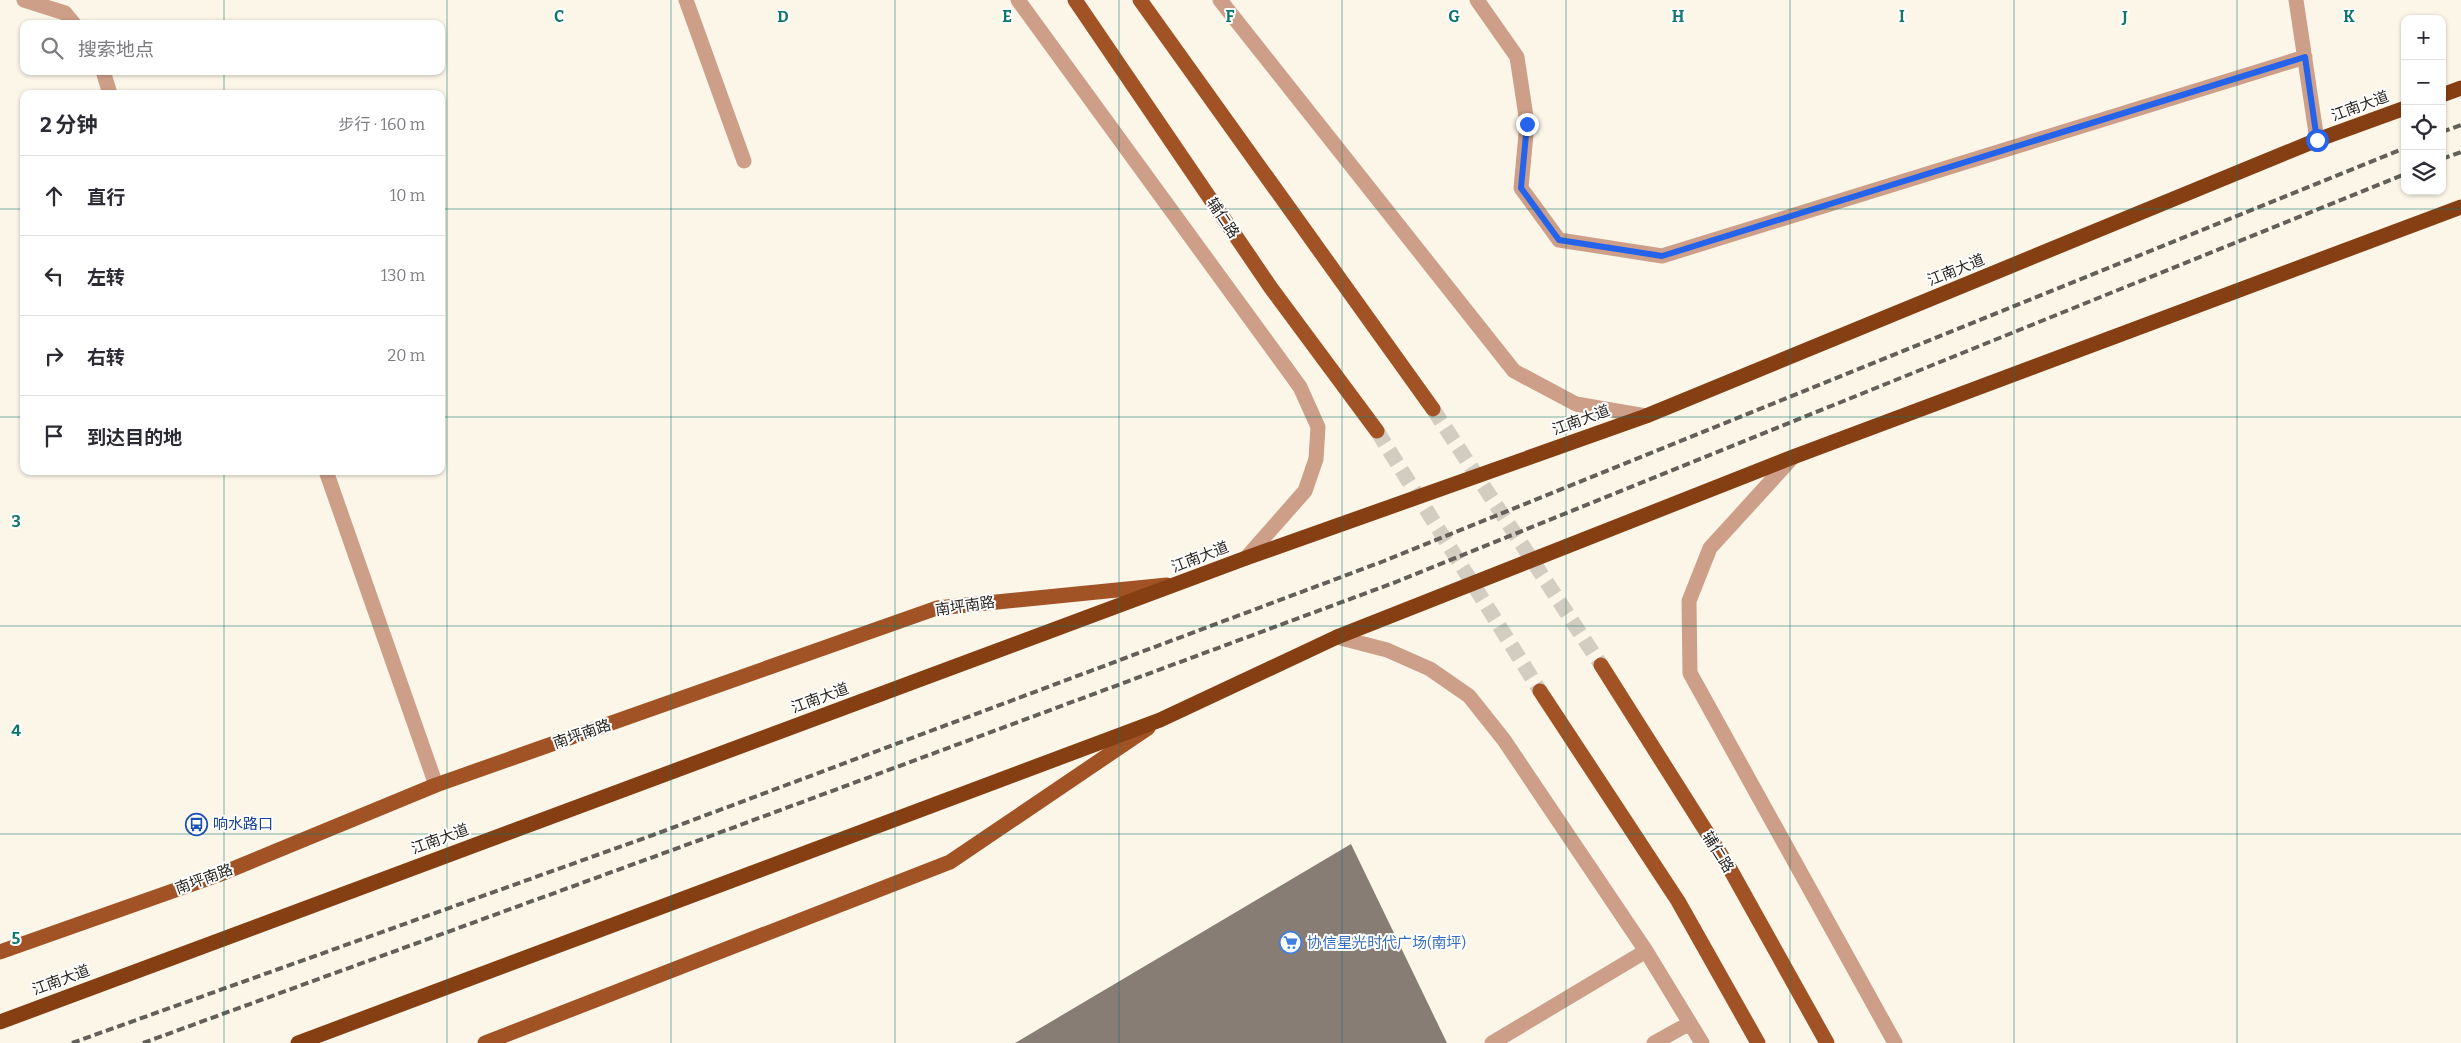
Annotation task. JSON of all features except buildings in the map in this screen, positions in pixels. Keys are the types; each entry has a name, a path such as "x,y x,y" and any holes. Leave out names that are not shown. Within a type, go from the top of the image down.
{"highway":[{"path":"2446,94 2461,88"},
{"name":"江南大道","path":"0,1022 1246,558 1646,416 2317,140 2401,109"},
{"path":"298,1043 1160,720 1337,637 1793,457 2461,207"}],"main road":[{"name":"辅仁路","path":"1075,0 1271,288 1377,431"},
{"path":"1140,0 1433,409"},
{"name":"南坪南路","path":"0,952 218,875 436,785 937,608 1181,583"},
{"name":"辅仁路","path":"1601,665 1730,870 1827,1043"},
{"path":"1540,691 1678,902 1758,1043"},
{"path":"485,1043 950,862 1160,720"}],"street":[{"path":"24,0 64,13 70,20"},
{"path":"686,0 744,161"},
{"path":"1018,0 1300,387 1318,427 1316,459 1305,491 1246,558"},
{"path":"1220,0 1514,372 1576,404 1646,416"},
{"path":"1478,0 1517,57 1527,124 1521,188 1559,240 1662,256 2305,57"},
{"path":"2296,0 2317,140"},
{"path":"104,75 109,90"},
{"path":"1793,457 1710,548 1689,601 1690,673 1895,1043"},
{"path":"327,475 436,785"},
{"path":"1337,637 1387,650 1430,669 1469,696 1504,740 1646,951 1702,1043"},
{"path":"1492,1043 1646,951"},
{"path":"1654,1043 1690,1023"}],"tunnel":[{"path":"1433,409 1601,665"},
{"path":"1377,431 1540,691"}],"railway":[{"path":"2446,131 2461,125"},
{"path":"72,1043 653,835 1384,561 2401,150"},
{"path":"2446,158 2461,152"},
{"path":"143,1043 697,841 1396,582 2401,176"}],"place":[{"name":"响水路口","path":"197,824"},
{"name":"协信星光时代广场(南坪)","path":"1291,943"}],"route":[{"path":"1527,124 1521,188 1559,240 1662,256 2305,57 2317,140"}]}
